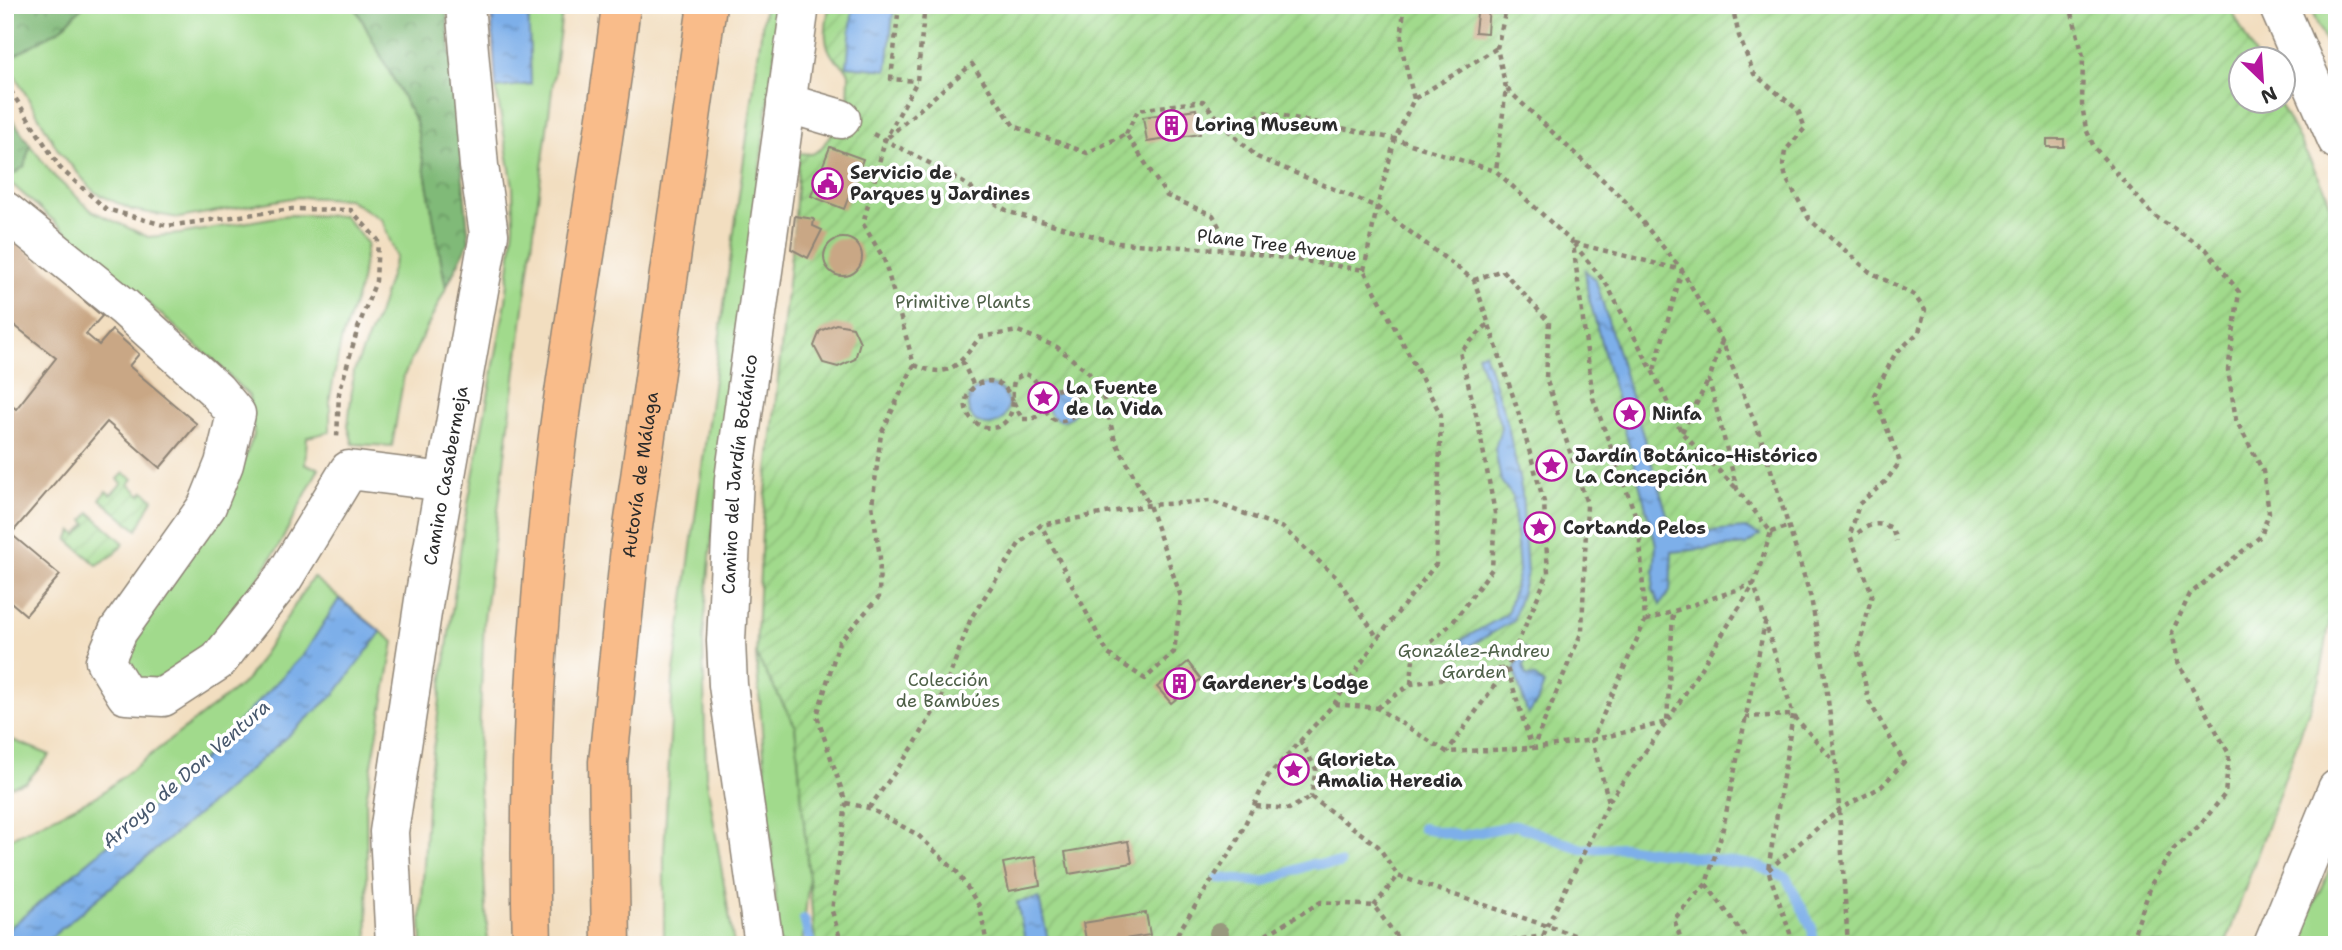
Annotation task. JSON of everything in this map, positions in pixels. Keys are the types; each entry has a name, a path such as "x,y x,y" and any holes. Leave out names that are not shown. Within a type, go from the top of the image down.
{"highway":[{"path":"532,945 529,860 534,676 557,446 621,5"},
{"name":"Autovía de Málaga","path":"611,945 608,762 630,548 707,5"}],"street":[{"name":"Camino Casabermeja","path":"395,945 389,832 425,593 489,234 479,166 465,5"},
{"name":"Camino del Jardín Botánico","path":"764,945 728,685 726,641 734,479 800,5"},
{"path":"2278,5 2337,140"},
{"path":"786,103 841,119"},
{"path":"5,211 124,307 216,390 236,414 224,464 207,506 118,631 105,661 126,695 163,696 218,661 282,579 349,470 445,482"},
{"path":"2273,945 2337,789"}],"path":[{"path":"899,5 891,79 917,81"},
{"path":"842,945 832,911 846,803 817,716 839,642 879,597 880,557 872,505 881,434 914,365 884,258 863,224 885,140 917,81 925,5"},
{"path":"1404,5 1401,45 1414,99"},
{"path":"1496,171 1506,88 1497,48 1507,5"},
{"path":"1732,5 1739,36 1754,75 1798,110 1805,128 1785,151 1783,165 1786,178 1809,219 1870,272 1914,295 1925,310 1919,332 1895,355 1874,395 1900,461 1885,482 1859,504 1850,535 1872,594 1858,652 1869,701 1904,762 1881,787 1840,808 1768,870"},
{"path":"2066,5 2072,13 2083,56 2082,105 2085,129 2094,147 2153,215 2206,249 2239,292 2228,370 2236,420 2263,471 2269,512 2261,536 2190,594 2172,632 2178,662 2229,754 2225,794 2201,824 2173,850 2152,883 2130,945"},
{"path":"1364,270 1395,139 1414,99 1497,48"},
{"path":"885,140 972,64 1014,126 1087,153 1126,134 1138,110 1203,101 1228,131 1256,157 1377,207 1474,279 1545,502 1549,573 1507,668 1447,752"},
{"path":"5,82 60,167 106,209 167,226 292,209 351,210 379,240 376,282 358,328 339,393 336,444 349,470"},
{"path":"1506,88 1625,201 1682,270 1722,341 1761,438 1811,598 1824,669 1840,808 1848,945"},
{"path":"1228,131 1265,112 1395,139 1496,171 1573,243 1607,285 1682,433 1737,489 1771,533"},
{"path":"1126,134 1167,196 1213,215 1231,250"},
{"name":"Plane Tree Avenue","path":"885,140 945,171 1009,212 1118,243 1231,250 1364,270 1441,415 1436,564 1378,639 1334,704 1300,740"},
{"path":"1573,243 1682,270"},
{"path":"1573,243 1593,398 1639,525 1645,621 1592,740 1609,802"},
{"path":"1474,279 1502,270 1549,322 1546,378 1587,505 1582,631 1533,748"},
{"path":"1653,372 1682,270"},
{"path":"1411,684 1413,659 1453,622 1492,569 1495,513 1477,418 1460,352 1488,324"},
{"path":"914,365 931,372 950,369 962,361 980,337 1018,331 1057,347 1089,373 1104,400 1115,440 1149,505 1181,597 1174,652 1145,679 1108,654 1041,525"},
{"path":"1682,433 1709,380 1722,341"},
{"path":"962,361 974,386"},
{"path":"1013,401 1008,390 998,382 985,381 974,386 967,396 966,408 970,419 980,427 993,428 1004,423 1011,414 1013,401 1012,387 1014,379 1024,374 1034,379 1043,402 1049,417 1066,421 1077,409 1077,400 1065,389 1056,389 1049,394 1043,402 1039,415 1032,419 1022,419 1013,401"},
{"path":"1073,394 1094,380"},
{"path":"1709,380 1737,489"},
{"path":"869,808 913,747 942,699 971,618 1019,544 1041,525 1149,505 1211,501 1283,528 1337,578 1378,639"},
{"path":"1858,533 1868,524 1883,524 1892,528 1896,541"},
{"path":"1771,533 1789,526"},
{"path":"1540,945 1609,802 1667,722 1755,584 1771,533"},
{"path":"1755,584 1793,715 1836,763"},
{"path":"1645,621 1755,584"},
{"path":"1667,722 1673,612"},
{"path":"1683,945 1674,919 1706,884 1722,833 1765,620"},
{"path":"1507,668 1533,748"},
{"path":"1377,708 1411,684 1507,668"},
{"path":"1334,704 1377,708 1447,752 1533,748 1592,740 1667,722"},
{"path":"1745,717 1793,715"},
{"path":"1791,945 1790,933 1768,870 1793,715"},
{"path":"1170,945 1236,843 1268,776 1300,740 1316,769 1311,797"},
{"path":"1255,806 1289,809 1311,797"},
{"path":"1311,797 1378,846 1398,876 1604,945"},
{"path":"846,803 869,808 918,835 957,872 981,907 987,945"},
{"path":"1374,906 1398,876"},
{"path":"1706,884 1751,945"},
{"path":"1249,945 1321,902 1374,906 1403,945"},
{"path":"1482,945 1543,936"}],"green space":[{"path":"5,5 84,5 62,28 5,61"},
{"path":"84,5 354,5 416,122 446,288 404,375 392,446 353,444 348,426 354,371 378,315 396,256 382,220 348,199 297,197 179,218 132,210 94,192 58,150 6,60 62,28"},
{"path":"354,5 446,5 469,241 446,288 416,122"},
{"path":"528,5 563,5 484,619 478,765 488,945 422,945 428,788 463,530 506,301 514,225 513,186 496,88 531,84"},
{"path":"765,5 781,5 712,536 703,638 706,775 734,945 664,945 664,853 673,679"},
{"name":"Jardín Botánico-Histórico La Concepción","path":"829,5 2229,5 2250,46 2226,46 2226,116 2286,116 2326,191 2337,231 2337,578 2320,679 2225,945 817,945 795,725 756,655 762,530 795,216 799,153 812,154 821,149 848,108 849,73 829,51 826,32"},
{"path":"2309,5 2337,5 2337,69"},
{"path":"5,108 30,145 24,167 6,179"},
{"path":"30,145 55,177 92,211 148,237 288,215 344,216 367,243 360,287 341,341 330,397 330,432 307,437 305,465 319,468 280,544 225,631 187,672 133,684 124,667 126,646 233,486 254,435 249,396 213,360 6,179 24,167"},
{"path":"124,473 133,479 129,484 141,495 144,491 153,499 137,530 100,499 106,491 111,495 122,483 118,479"},
{"path":"90,513 124,543 115,554 97,565 68,540 73,531 77,535 87,524 84,520"},
{"path":"313,577 394,642 366,799 368,945 5,945 5,841 99,795 246,681"},
{"path":"756,655 795,725 809,877 802,945 779,944"},
{"path":"5,737 50,755 26,782 5,788"},
{"path":"2337,853 2337,945 2295,945"}],"water":[{"path":"491,5 528,5 531,84 496,88"},
{"path":"853,5 894,5 887,70 847,66"},
{"path":"1585,270 1596,281 1673,534 1745,528 1760,535 1746,545 1672,552 1670,591 1660,605 1653,590 1656,545 1588,294"},
{"path":"1484,352 1507,421 1522,493 1527,574 1513,621 1450,657 1443,650 1507,614 1519,571 1513,497 1501,481 1495,449 1501,427 1477,354"},
{"path":"988,385 1002,391 1008,405 1002,419 988,425 974,419 968,405 974,391"},
{"path":"1062,392 1072,396 1076,406 1072,416 1062,420 1052,416 1048,406 1052,396"},
{"path":"339,599 381,632 335,694 215,800 42,945 5,945 5,932 176,787 304,654"},
{"path":"1524,647 1530,654 1523,666 1526,676 1535,677 1544,684 1528,715 1514,669"},
{"path":"1039,898 1049,945 1026,945 1017,902"}],"building":[{"path":"1478,5 1489,5 1487,33 1475,32"},
{"name":"Loring Museum","path":"1196,109 1200,134 1147,142 1143,117"},
{"path":"2047,139 2064,139 2064,147 2047,147"},
{"path":"830,147 863,159 844,209 811,196"},
{"path":"795,216 814,219 813,226 822,230 808,258 791,249"},
{"path":"5,233 102,316 86,334 99,345 112,330 139,354 129,366 197,424 160,468 107,422 11,534 60,575 26,615 5,597 5,400 16,409 56,358 5,318"},
{"path":"843,238 857,243 862,257 857,271 843,276 829,271 824,257 829,243"},
{"path":"836,324 853,327 860,342 855,359 838,367 823,363 814,346 820,331"},
{"name":"Gardener's Lodge","path":"1188,662 1201,679 1171,703 1157,687"},
{"path":"1128,841 1132,863 1069,874 1065,852"},
{"path":"1035,857 1040,885 1009,891 1003,863"},
{"path":"1146,913 1150,935 1087,945 1083,923"}],"waterway":[{"path":"1422,828 1460,836 1516,825 1582,849 1623,847 1754,865 1786,877 1812,928 1814,945"},
{"path":"1218,878 1263,882 1312,864 1340,864"},
{"path":"804,919 811,945"}],"place":[{"name":"Loring Museum","path":"1172,125"},
{"name":"Servicio de Parques y Jardines","path":"827,183"},
{"name":"La Fuente de la Vida","path":"1043,398"},
{"name":"Ninfa","path":"1629,414"},
{"name":"Jardín Botánico-Histórico La Concepción","path":"1552,466"},
{"name":"Cortando Pelos","path":"1540,528"},
{"name":"Gardener's Lodge","path":"1179,683"},
{"name":"Glorieta Amalia Heredia","path":"1294,770"}],"park label":[{"name":"Primitive Plants","path":"963,302"},
{"name":"González-Andreu Garden","path":"1474,661"},
{"name":"Colección de Bambúes","path":"948,690"}],"water label":[{"name":"Arroyo de Don Ventura","path":"186,774"}]}
